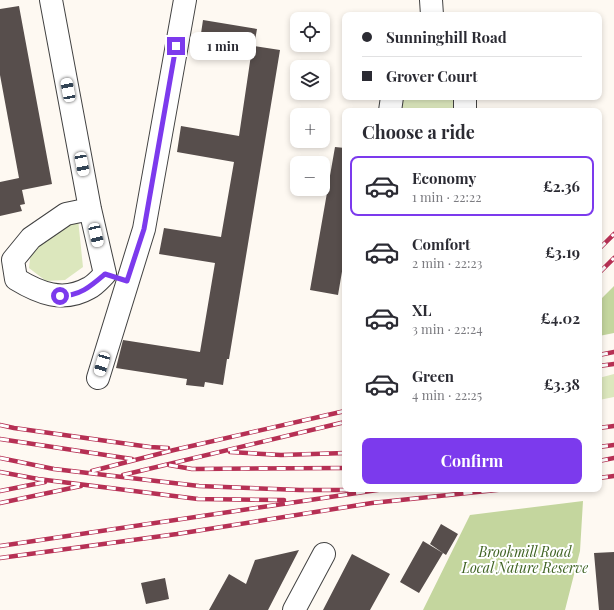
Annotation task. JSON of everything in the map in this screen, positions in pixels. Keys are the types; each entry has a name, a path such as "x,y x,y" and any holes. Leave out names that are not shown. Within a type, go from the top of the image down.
{"street":[{"path":"51,0 90,209 105,274"},
{"path":"98,378 144,229 184,0"},
{"path":"431,0 432,12"},
{"path":"90,209 66,214 31,238 13,260 16,280 51,295 70,296 89,288 105,274"},
{"path":"105,274 127,281"},
{"path":"294,610 324,554"}],"green space":[{"path":"403,100 455,100 454,108 401,108"},
{"path":"78,219 83,267 65,280 46,281 29,268 31,251"},
{"path":"614,286 614,333 602,335 602,298"},
{"path":"614,374 614,397 602,399 602,377"},
{"name":"Brookmill Road Local Nature Reserve","path":"583,501 580,551 565,610 423,610 470,515"}],"building":[{"path":"19,6 52,184 22,190 25,204 20,205 22,211 0,216 0,182 19,178 0,75 0,9"},
{"path":"203,20 257,29 254,46 280,50 229,359 227,359 223,385 205,382 204,387 186,385 187,379 116,368 123,340 200,352 215,263 159,254 164,228 221,237 234,162 177,152 181,126 239,136 251,55 199,47"},
{"path":"335,147 342,148 342,272 338,295 310,290 326,196 330,196 330,176"},
{"path":"441,524 458,534 446,555 430,544"},
{"path":"423,541 443,553 419,593 400,582"},
{"path":"299,550 268,610 209,610 229,574 246,584 255,560"},
{"path":"614,552 614,610 599,610 594,553"},
{"path":"352,554 390,574 370,610 323,610"},
{"path":"165,578 169,599 146,604 141,583"}],"railway":[{"path":"602,246 614,234"},
{"path":"602,270 614,258"},
{"path":"602,354 614,352"},
{"path":"602,366 614,364"},
{"path":"92,471 174,450 342,412"},
{"path":"123,475 342,423"},
{"path":"0,425 150,447 168,448"},
{"path":"602,428 614,426"},
{"path":"0,439 132,459"},
{"path":"602,447 614,445"},
{"path":"230,452 281,455 342,453"},
{"path":"0,458 54,469 199,486 342,490"},
{"path":"602,460 614,458"},
{"path":"169,465 192,469 342,468"},
{"path":"0,472 38,479 198,499 284,500"},
{"path":"602,478 614,476"},
{"path":"0,491 45,482"},
{"path":"0,503 81,486"},
{"path":"0,546 364,492"},
{"path":"0,558 177,534 372,503 477,492"}],"route":[{"path":"60,296 70,296 89,288 105,274 127,281 144,229 176,46"}]}
